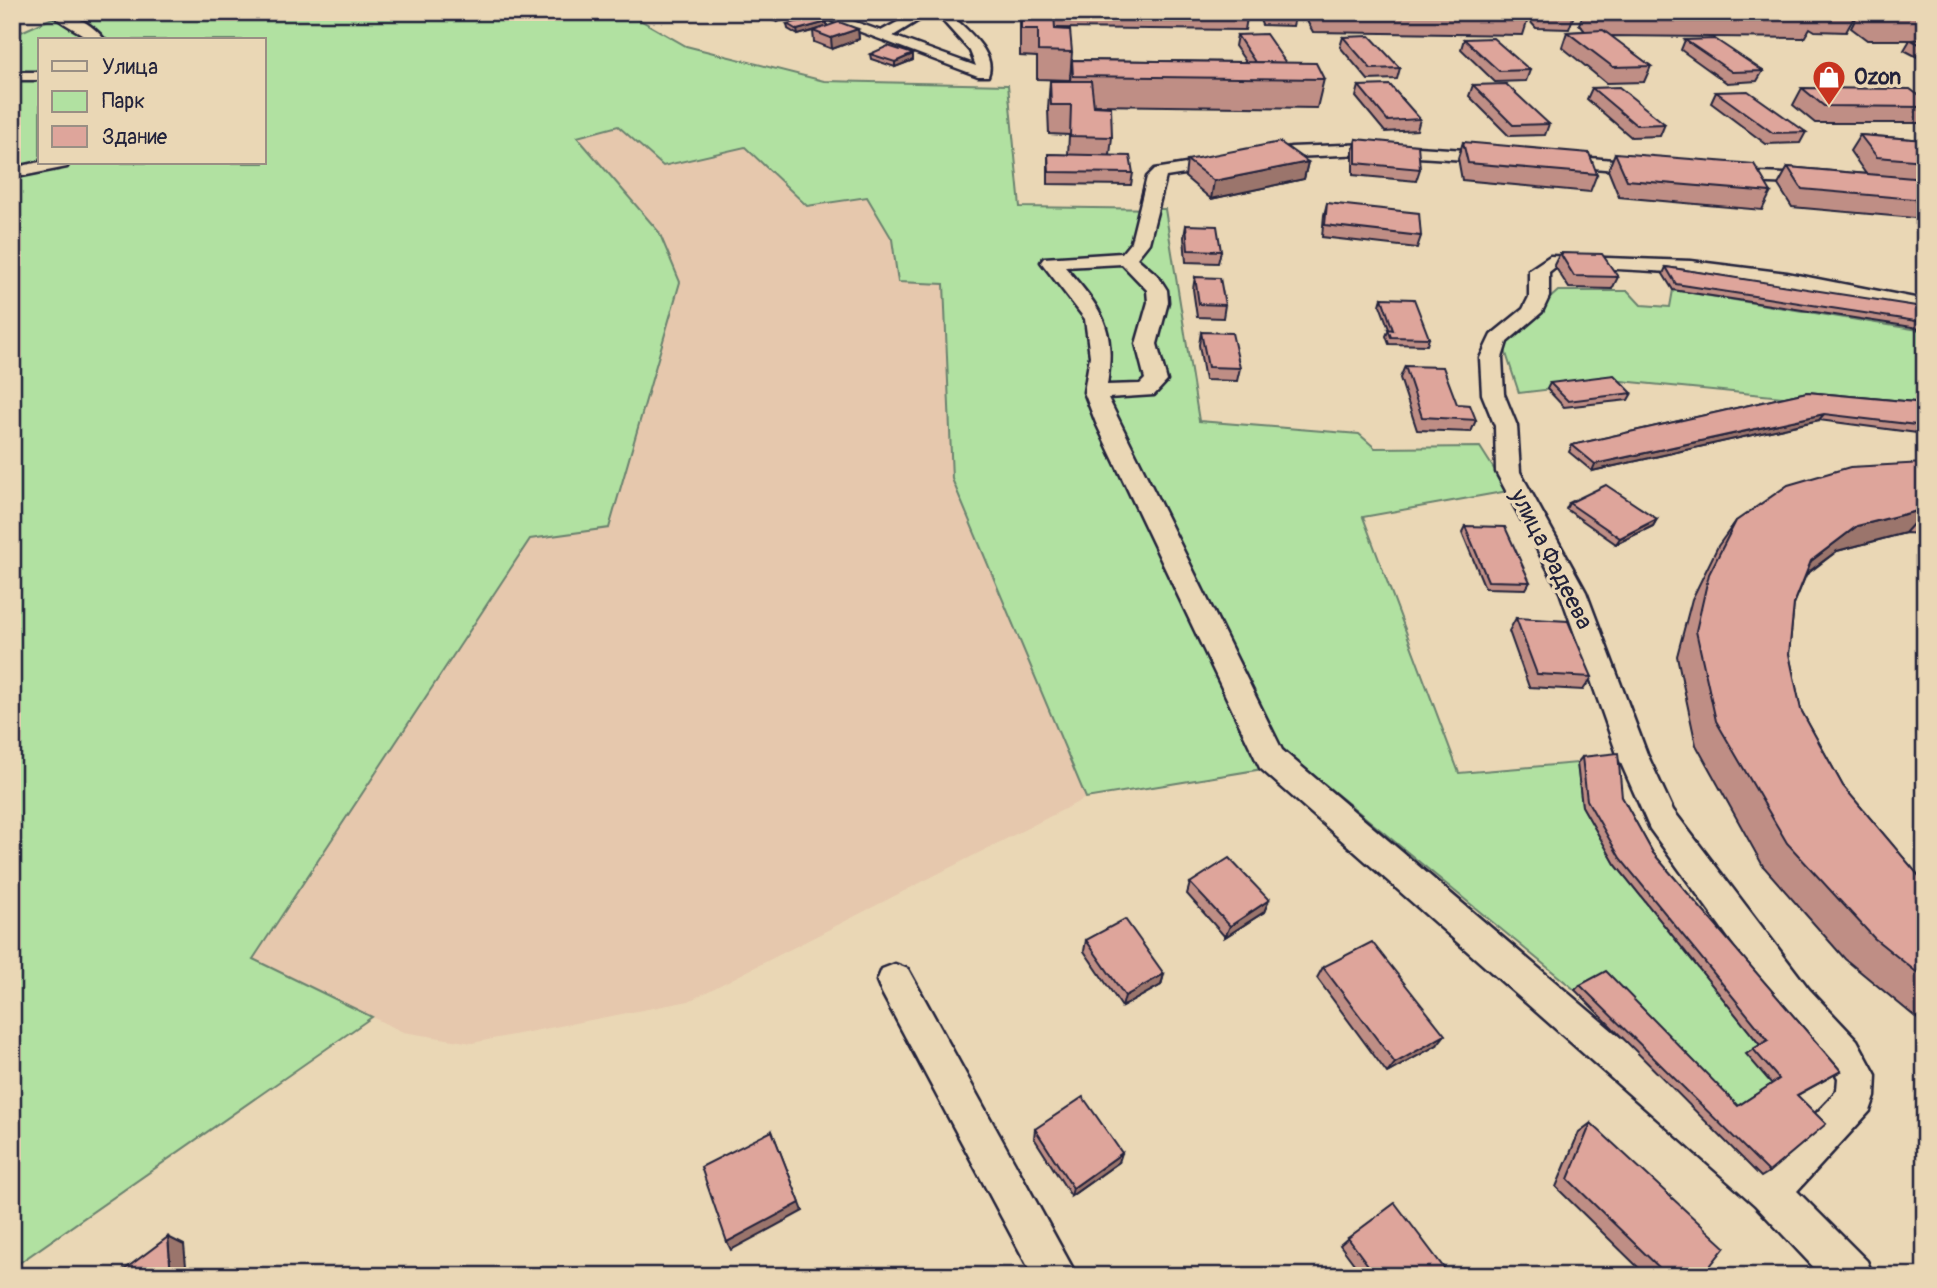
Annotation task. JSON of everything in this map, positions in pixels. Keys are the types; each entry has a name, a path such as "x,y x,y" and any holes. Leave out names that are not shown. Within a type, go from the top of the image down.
{"street":[{"path":"56,12 61,18 80,24 96,38"},
{"path":"814,12 984,73 984,59 979,51 962,38 941,12"},
{"path":"881,37 926,12"},
{"path":"12,76 38,76"},
{"path":"1127,258 1140,243 1156,177 1161,173 1291,152 1330,150 1369,149 1517,158"},
{"path":"1544,160 1662,169"},
{"path":"12,173 56,164"},
{"path":"1709,175 1750,180 1838,181"},
{"path":"1095,392 1146,390 1156,381 1156,369 1147,347 1158,301 1157,290 1150,278 1127,258 1051,262 1095,319 1101,356 1095,392 1107,423 1271,759 1769,1191 1852,1276"},
{"name":"улица Фадеева","path":"1769,1191 1856,1097 1857,1075 1844,1053 1796,1001 1661,819 1632,754 1573,592 1508,472 1506,426 1493,394 1491,358 1497,339 1532,312 1539,297 1539,270 1550,262 1658,265 1736,274 1925,306"},
{"path":"895,981 1056,1276"}],"shaded area":[{"path":"618,126 663,166 745,147 807,206 867,197 892,239 898,282 944,284 952,479 1086,798 689,1001 472,1043 403,1032 253,960 530,539 659,232 576,137"}],"green space":[{"path":"66,12 626,12 686,46 824,81 1008,85 1020,207 1165,209 1199,421 1359,434 1375,448 1480,447 1508,491 1363,517 1459,773 1577,763 1582,806 1615,864 1761,1046 1772,1084 1731,1110 1601,976 1575,990 1299,763 1086,798 952,479 944,284 898,282 892,239 867,197 807,206 745,147 663,166 618,126 577,137 659,232 680,282 609,528 530,539 253,959 372,1017 12,1268 12,36"},
{"path":"1673,290 1925,331 1925,411 1621,381 1519,393 1502,341 1558,291 1628,291 1641,305 1670,307"}],"building":[{"path":"764,12 790,12 776,17"},
{"path":"1021,12 1054,12 1055,29 1070,30 1072,52 1038,51 1038,29 1021,29"},
{"path":"1925,12 1925,13 1883,13"},
{"path":"817,17 827,22 797,30 787,24"},
{"path":"839,22 858,29 831,38 813,31"},
{"path":"1603,30 1651,66 1613,67 1567,32"},
{"path":"1266,34 1286,63 1255,62 1237,35"},
{"path":"1370,36 1400,68 1371,69 1343,37"},
{"path":"1493,38 1530,70 1499,71 1464,39"},
{"path":"1715,39 1763,71 1732,72 1685,40"},
{"path":"1925,39 1925,47 1911,40"},
{"path":"888,46 913,54 895,62 870,54"},
{"path":"1072,60 1316,63 1324,79 1073,76"},
{"path":"1050,81 1091,81 1094,106 1111,107 1112,137 1070,136 1071,105 1051,105"},
{"path":"1506,84 1549,124 1513,125 1473,85"},
{"path":"1390,85 1420,119 1388,121 1359,86"},
{"path":"1619,87 1665,124 1636,125 1592,88"},
{"path":"1802,88 1910,89 1925,100 1925,107 1824,106"},
{"path":"1748,91 1806,132 1773,133 1716,92"},
{"path":"1860,135 1925,140 1925,161 1877,157"},
{"path":"1356,139 1418,145 1420,169 1356,163"},
{"path":"1280,142 1308,162 1214,181 1187,160"},
{"path":"1463,142 1589,153 1597,174 1468,163"},
{"path":"1615,153 1754,164 1771,192 1627,180"},
{"path":"1048,154 1130,156 1133,173 1049,172"},
{"path":"1788,167 1924,179 1925,200 1802,189"},
{"path":"1327,203 1419,213 1421,236 1325,225"},
{"path":"1186,225 1217,226 1221,251 1188,250"},
{"path":"1560,253 1602,254 1618,277 1574,276"},
{"path":"1666,267 1916,306 1925,309 1925,323 1676,284"},
{"path":"1195,277 1220,278 1225,305 1199,304"},
{"path":"1382,298 1414,299 1429,338 1391,337 1388,329 1393,330"},
{"path":"1201,332 1232,333 1240,368 1208,367"},
{"path":"1405,366 1443,367 1457,404 1470,405 1476,420 1422,417"},
{"path":"1614,375 1632,393 1568,401 1550,383"},
{"path":"1807,392 1925,403 1925,426 1824,414 1595,464 1572,445"},
{"path":"1924,463 1925,509 1857,526 1811,561 1794,604 1789,654 1801,710 1843,786 1925,883 1925,979 1874,938 1787,843 1716,721 1696,631 1709,574 1736,521 1788,485 1850,467"},
{"path":"1606,485 1657,519 1620,538 1569,503"},
{"path":"1465,526 1505,527 1530,582 1488,581"},
{"path":"1516,618 1568,621 1592,677 1537,674"},
{"path":"1618,753 1622,797 1653,853 1841,1071 1797,1095 1826,1124 1769,1172 1580,985 1606,971 1738,1106 1779,1079 1753,1049 1768,1040 1620,858 1587,800 1582,757"},
{"path":"1229,858 1269,900 1230,926 1190,883"},
{"path":"1125,919 1164,974 1125,996 1086,940"},
{"path":"1372,942 1445,1035 1395,1063 1323,967"},
{"path":"1083,1097 1122,1153 1073,1188 1035,1129"},
{"path":"1591,1123 1725,1247 1702,1276 1668,1276 1568,1179"},
{"path":"772,1131 800,1203 727,1242 701,1167"},
{"path":"1395,1203 1450,1276 1376,1276 1348,1238"},
{"path":"168,1237 171,1276 116,1276"}],"place":[{"name":"Ozon","path":"1829,107"}]}
